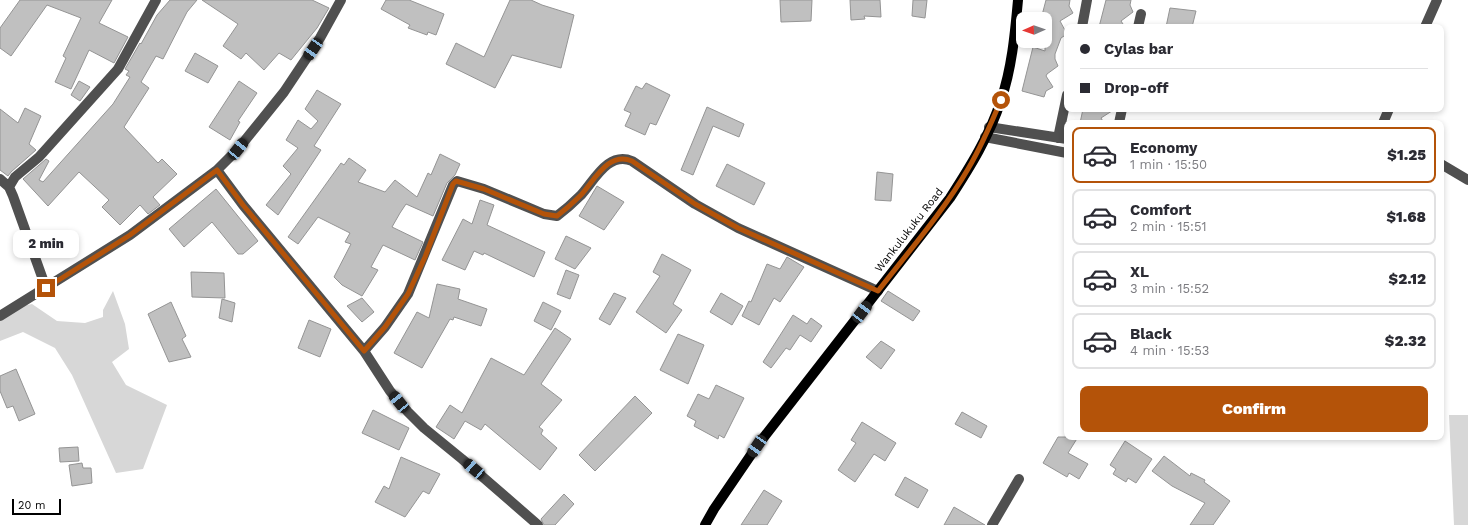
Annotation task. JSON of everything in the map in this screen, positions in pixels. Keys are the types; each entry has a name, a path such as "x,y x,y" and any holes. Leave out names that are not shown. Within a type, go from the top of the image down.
{"main road":[{"name":"Wankulukuku Road","path":"705,525 714,509 757,446 950,198 969,168 990,127 1007,80 1018,0"}],"street":[{"path":"8,187 16,177 39,157 118,69 156,0"},
{"path":"0,316 15,305 46,288 130,235 217,170 238,149 284,92 320,38 341,0"},
{"path":"1083,24 1087,0"},
{"path":"1426,24 1437,0"},
{"path":"1139,24 1141,14"},
{"path":"990,127 1062,139 1064,121"},
{"path":"985,137 1064,152"},
{"path":"364,351 385,327 408,294 425,257 453,184 456,181 484,189 537,212 557,216 581,195 601,170 611,161 622,159 632,161 695,204 738,228 878,291"},
{"path":"1444,166 1468,180"},
{"path":"217,170 243,205 364,351 390,391 408,412 424,428 538,525"},
{"path":"0,180 8,187 13,196 46,288"},
{"path":"992,525 1019,478"}],"shaded area":[{"path":"113,291 125,324 129,349 112,362 126,385 167,405 143,469 116,473 72,375 55,348 23,332 0,341 0,320 14,308 32,304 57,321 85,323 103,317 103,310"},
{"path":"1449,415 1468,415 1468,525 1454,525"}],"building":[{"path":"20,0 112,0 99,23 128,37 114,63 89,50 71,89 55,82 66,58 63,56 81,18 47,5 11,56 0,48 0,28"},
{"path":"170,0 197,0 187,12 163,59 156,56 141,82 149,88 124,127 158,163 162,159 177,174 153,197 160,205 148,214 140,205 120,225 102,207 109,200 79,172 48,206 23,179 46,159 49,161 39,180 43,182 113,104 130,77 126,75 129,71 125,69 157,15"},
{"path":"202,0 312,0 329,8 317,28 291,60 279,53 264,70 246,53 241,59 223,46 238,24"},
{"path":"386,0 409,0 444,14 436,35 428,32 427,35 408,28 410,25 381,9"},
{"path":"510,0 531,0 574,15 561,68 512,55 495,88 446,64 456,43 484,57"},
{"path":"780,0 812,0 811,21 781,22"},
{"path":"850,0 880,0 881,17 864,16 865,19 851,20"},
{"path":"913,0 927,0 925,18 912,16"},
{"path":"1046,0 1070,0 1069,6 1073,13 1060,21 1064,28 1064,36 1061,38 1055,54 1055,59 1058,66 1046,76 1053,87 1046,91 1044,97 1022,91 1033,48 1045,51 1045,48 1052,48 1052,12 1043,12"},
{"path":"1106,0 1131,0 1130,5 1133,12 1121,21 1123,24 1100,24"},
{"path":"1170,8 1196,11 1193,24 1167,24"},
{"path":"195,53 218,66 208,83 185,71"},
{"path":"79,81 90,87 80,101 71,95"},
{"path":"239,81 257,93 238,121 240,122 230,140 209,127"},
{"path":"646,83 670,95 656,125 650,123 645,135 625,126 631,113 624,110 636,86 642,89"},
{"path":"317,90 341,104 314,146 321,150 278,215 266,205 291,174 283,166 298,148 286,140 298,120 311,129 318,121 305,109"},
{"path":"707,107 744,124 739,137 713,126 693,175 681,170"},
{"path":"25,108 41,116 29,144 36,150 8,176 0,170 0,109 18,123"},
{"path":"1082,112 1110,112 1101,118 1102,120 1081,120"},
{"path":"440,154 460,164 455,175 447,183 433,216 406,204 392,227 423,242 415,260 383,245 371,267 378,270 362,296 342,285 334,277 351,244 345,242 350,233 318,217 298,244 288,237 341,163 344,165 349,158 366,170 358,182 385,192 395,180 417,197 428,173 431,175"},
{"path":"727,164 765,183 754,205 716,186"},
{"path":"877,172 893,174 891,201 875,200"},
{"path":"597,186 624,202 604,230 579,216"},
{"path":"216,189 258,241 243,254 238,254 212,222 184,247 169,229"},
{"path":"480,200 494,205 487,225 545,252 534,277 484,253 483,255 474,251 465,270 442,260 463,219 472,224"},
{"path":"566,236 591,248 575,269 555,259"},
{"path":"662,254 691,270 673,304 682,310 666,333 636,312 660,276 653,272"},
{"path":"787,257 804,267 780,302 774,298 759,325 742,316 749,301 751,302 767,264 780,269"},
{"path":"566,270 579,275 570,299 557,294"},
{"path":"191,272 224,273 225,298 192,297"},
{"path":"437,284 460,289 458,299 487,309 481,326 454,317 453,320 450,319 422,368 394,353 417,312 429,318"},
{"path":"888,291 920,311 913,321 881,301"},
{"path":"614,293 626,298 610,325 599,319"},
{"path":"721,293 743,306 732,325 710,312"},
{"path":"362,298 374,312 362,322 347,306"},
{"path":"222,299 235,303 232,322 219,318"},
{"path":"171,302 186,336 182,339 191,357 169,362 148,314"},
{"path":"543,302 561,311 551,330 534,321"},
{"path":"793,315 807,324 811,318 822,326 811,342 800,335 790,350 786,348 771,368 763,362"},
{"path":"309,320 331,329 320,357 298,348"},
{"path":"555,328 571,339 541,384 562,400 539,427 543,430 541,434 557,448 540,470 485,424 481,430 465,421 454,439 436,427 450,405 462,413 491,358 524,375"},
{"path":"678,334 704,345 688,384 660,370"},
{"path":"881,341 895,350 881,369 866,357"},
{"path":"16,369 35,414 19,421 13,406 7,408 0,391 0,376"},
{"path":"716,385 744,398 724,438 719,435 718,439 694,426 696,421 687,416 698,394 709,399"},
{"path":"635,396 652,413 595,471 579,455"},
{"path":"373,410 409,428 399,450 362,433"},
{"path":"962,412 987,426 981,438 955,424"},
{"path":"862,422 896,443 885,461 874,454 855,482 838,470 856,443 851,440"},
{"path":"1058,437 1064,437 1064,440 1076,440 1068,453 1088,464 1079,479 1069,473 1067,477 1043,463"},
{"path":"1125,441 1152,459 1136,483 1128,478 1126,482 1113,474 1116,469 1110,465"},
{"path":"78,447 79,461 60,462 59,448"},
{"path":"1164,456 1190,476 1191,473 1205,480 1204,482 1230,501 1213,525 1190,525 1205,503 1172,486 1152,471"},
{"path":"401,457 440,474 429,494 423,491 405,517 375,502 384,486 389,489"},
{"path":"82,463 83,468 91,468 92,483 72,486 69,465"},
{"path":"905,477 928,490 918,508 895,495"},
{"path":"764,490 782,501 767,525 741,525"},
{"path":"564,494 574,504 555,525 544,525 541,519"},
{"path":"954,507 985,525 944,525"}],"route":[{"path":"46,288 130,235 217,170 243,205 364,351 385,327 408,294 425,257 453,184 456,181 484,189 544,214 557,216 581,195 601,170 611,161 627,159 695,204 738,228 878,291 950,198 969,168 985,137 1001,100"}]}
